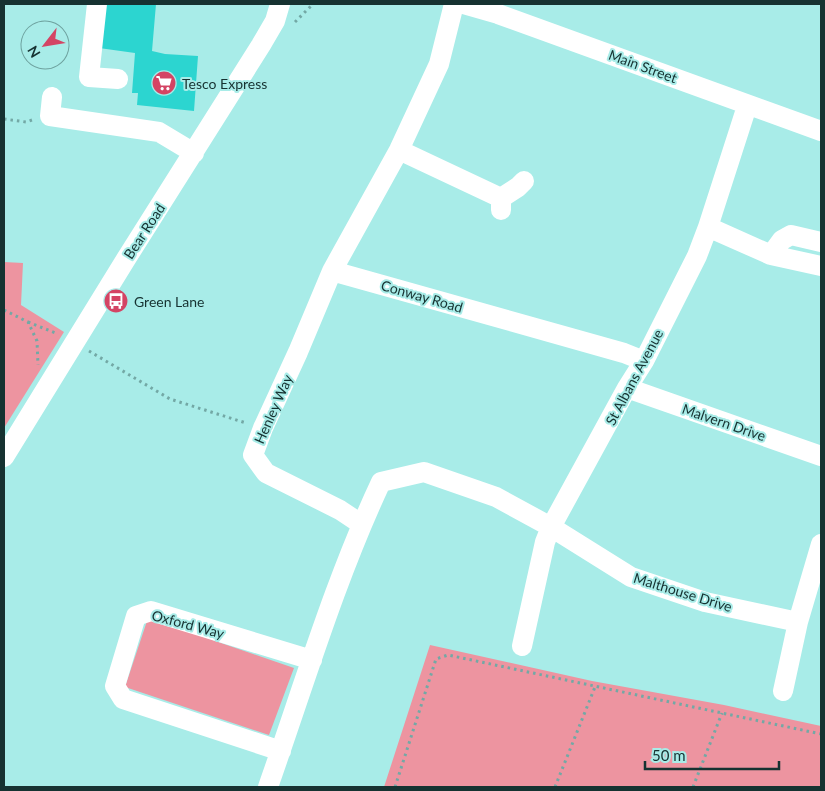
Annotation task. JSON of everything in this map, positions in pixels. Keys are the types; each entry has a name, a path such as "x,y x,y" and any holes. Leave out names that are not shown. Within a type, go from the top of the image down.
{"street":[{"path":"97,4 88,77 118,79"},
{"name":"Bear Road","path":"4,457 126,258 261,46 275,21 280,4"},
{"path":"332,271 399,150 439,64 454,4"},
{"name":"Main Street","path":"463,4 498,14 821,132"},
{"name":"St Albans Avenue","path":"522,646 545,542 551,527 627,388 644,361 697,256 747,106"},
{"path":"51,107 159,132 194,153"},
{"path":"399,150 501,205 524,181"},
{"path":"708,227 771,255 821,266"},
{"path":"771,255 782,240 791,235 821,242"},
{"name":"Conway Road","path":"332,271 624,352 644,361"},
{"name":"Henley Way","path":"332,271 253,455 266,473 340,510 361,524"},
{"name":"Malvern Drive","path":"627,388 821,456"},
{"path":"268,787 361,524 380,482 424,472 496,497 551,527"},
{"name":"Malthouse Drive","path":"551,527 631,577 705,602 798,622"},
{"path":"783,691 798,622 821,544"},
{"name":"Oxford Way","path":"281,751 123,699 115,686 136,616 151,611 312,660"}],"path":[{"path":"291,26 313,4"},
{"path":"4,119 26,122 51,107"},
{"path":"4,310 76,342 92,354 170,399 263,428"},
{"path":"28,322 37,341 39,363 34,371"},
{"path":"395,787 436,659 448,655 821,734"},
{"path":"555,787 595,687"},
{"path":"692,787 722,713"}],"shaded area":[{"path":"4,262 23,263 21,305 64,332 4,428"},
{"path":"148,618 294,668 269,735 125,687"},
{"path":"430,645 592,681 724,705 821,726 821,787 384,787"}],"building":[{"path":"105,4 156,4 152,51 165,54 198,56 194,111 137,105 138,93 132,93 135,53 99,48"}],"place":[{"name":"Tesco Express","path":"164,83"},
{"name":"Green Lane","path":"116,301"}]}
